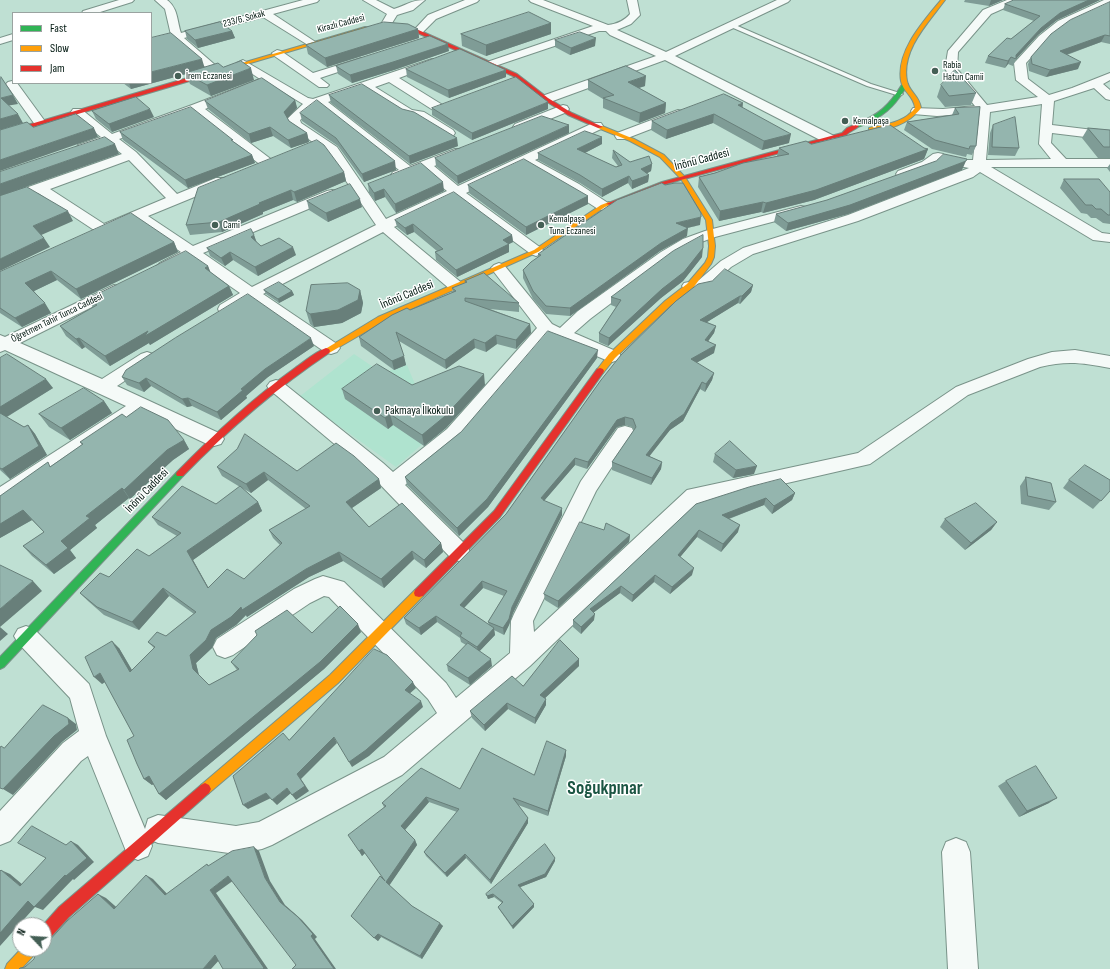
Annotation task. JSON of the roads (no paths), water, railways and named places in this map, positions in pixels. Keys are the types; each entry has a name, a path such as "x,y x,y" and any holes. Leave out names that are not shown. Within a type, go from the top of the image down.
{"main road":[{"path":"844,134 906,121 913,116 906,108 918,101 905,84 906,63 912,43 944,0"},
{"name":"Kirazlı Caddesi","path":"0,135 363,28 385,26 403,27 418,37"},
{"path":"52,925 64,912 138,846 334,679 380,633 497,514 592,381 612,356 668,303 690,286 708,264 711,257 712,246 709,220 683,178 662,156 632,140 597,126 563,109 546,99 519,78 432,38"},
{"name":"İnönü Caddesi","path":"0,664 214,439 295,371 381,319 458,287 536,251 603,206 648,188 830,139 844,134 849,129 887,112 906,108 900,94 905,84"},
{"path":"887,112 906,121"},
{"path":"12,969 23,957"}],"street":[{"path":"90,12 128,0"},
{"path":"160,0 166,2 171,10 177,37 216,71"},
{"name":"233/6. Sokak","path":"152,44 314,0"},
{"path":"368,0 392,13 410,8 420,0"},
{"path":"418,37 432,17 474,0"},
{"path":"534,0 610,29 614,33 666,56 830,139"},
{"path":"491,64 598,28 610,29 630,22 635,15 632,0"},
{"path":"546,99 680,52 786,0"},
{"path":"690,286 704,284 726,264 748,251 853,218 975,170 978,165 984,109 951,69 953,51 987,12 1015,0"},
{"path":"1048,99 1022,80 1020,63 1043,38 1062,23 1110,1"},
{"path":"385,26 392,13"},
{"path":"264,14 312,43"},
{"path":"0,41 12,37"},
{"path":"418,37 432,38"},
{"path":"458,287 384,226 332,150 320,143 296,124 293,119 316,102 337,94 366,86 463,51"},
{"path":"277,53 337,94"},
{"path":"312,77 372,58"},
{"path":"243,63 304,101 316,102 408,171"},
{"path":"906,108 936,113 984,109 1048,99 1095,84 1110,76"},
{"path":"389,77 441,106 420,115"},
{"path":"504,83 519,78"},
{"path":"74,152 196,108 269,79"},
{"path":"0,87 12,83"},
{"path":"14,84 40,123"},
{"path":"1095,84 1110,96"},
{"path":"366,86 408,113 420,115 471,147 387,179"},
{"path":"722,98 736,92"},
{"path":"1048,99 1045,144 1062,163"},
{"path":"196,108 267,163"},
{"path":"506,133 563,109"},
{"path":"621,136 693,109"},
{"path":"77,112 131,155 175,200"},
{"path":"212,317 252,293 384,226 597,126"},
{"path":"886,126 899,135"},
{"path":"1046,128 1110,136"},
{"path":"307,148 320,143"},
{"path":"922,151 946,159 978,165 991,163 1110,164"},
{"path":"0,202 131,155"},
{"path":"252,169 280,158"},
{"path":"890,179 946,159"},
{"path":"525,160 574,187 603,206"},
{"path":"978,165 1098,237 1110,238"},
{"path":"424,166 456,192 536,251"},
{"path":"88,237 102,229 232,177"},
{"path":"151,273 192,252 357,187 373,185"},
{"path":"40,188 102,229"},
{"path":"392,484 454,434 554,331 584,315 666,255 688,242 710,234 812,206"},
{"path":"137,215 331,348"},
{"path":"499,268 554,331 612,356"},
{"name":"Öğretmen Tahir Tunca Caddesi","path":"2,344 130,283"},
{"path":"2,344 103,387 214,439"},
{"path":"103,387 160,350"},
{"path":"158,829 236,840 262,834 393,766 522,658 694,496 863,459 962,390 1034,363 1052,358 1075,356 1110,362"},
{"path":"276,386 376,468 458,552"},
{"path":"0,497 141,405"},
{"path":"522,658 522,621 588,487 625,433"},
{"path":"225,647 302,596 324,586 336,589 437,691 454,716"},
{"path":"26,636 80,692 93,736 138,846"},
{"path":"0,831 72,752 93,736"},
{"path":"956,852 963,969"}],"lane":[{"path":"732,26 869,85 900,94"}],"place":[{"name":"Rabia Hatun Camii","path":"935,71"},
{"name":"İrem Eczanesi","path":"178,76"},
{"name":"Kemalpaşa","path":"845,121"},
{"name":"Cami","path":"215,225"},
{"name":"Kemalpaşa Tuna Eczanesi","path":"541,225"},
{"name":"Pakmaya İlkokulu","path":"377,411"}],"district":[{"name":"Soğukpınar","path":"605,789"}]}
